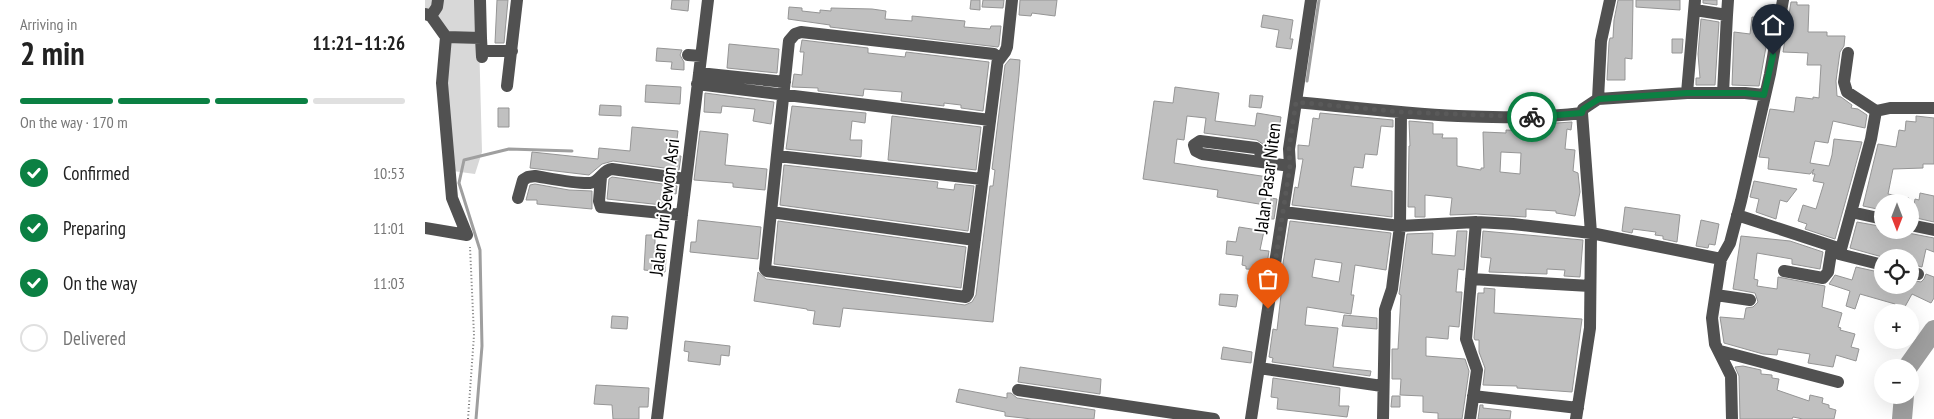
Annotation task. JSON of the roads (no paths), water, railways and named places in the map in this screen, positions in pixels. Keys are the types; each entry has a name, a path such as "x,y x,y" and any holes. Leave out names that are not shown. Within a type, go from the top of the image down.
{"street":[{"path":"438,0 437,7 428,15 446,37 482,49 512,51"},
{"path":"480,0 482,49"},
{"path":"507,86 517,0"},
{"name":"Jalan Puri Sewon Asri","path":"657,419 708,0"},
{"path":"999,60 994,54 801,32 795,34 789,40 765,268 767,271 966,297 968,294 999,60 1007,47 1012,0"},
{"name":"Jalan Pasar Niten","path":"1251,419 1290,166 1289,149 1311,0"},
{"path":"1473,396 1577,414 1590,328 1589,106 1610,0"},
{"path":"1723,93 1728,0"},
{"path":"1732,419 1731,376 1715,344 1712,318 1721,259 1730,243 1738,210 1770,74 1783,0"},
{"path":"1687,93 1695,5 1727,15"},
{"path":"425,228 467,235 453,198 442,83 446,37"},
{"path":"1849,53 1844,82 1847,92 1876,111 1890,108 1934,108"},
{"path":"688,55 701,56"},
{"path":"698,78 785,88 990,120"},
{"path":"1296,102 1401,112 1546,117 1589,106 1687,93 1764,95"},
{"path":"1784,271 1816,278 1826,276 1851,212 1871,139 1876,111"},
{"path":"1383,419 1382,386 1385,310 1392,289 1400,226 1401,112"},
{"path":"778,156 983,179"},
{"path":"1263,162 1290,166"},
{"path":"681,215 601,207 599,201 601,177 604,172 612,169 686,180"},
{"path":"518,198 521,184 528,177 535,176 590,183 601,177"},
{"path":"1738,210 1874,262"},
{"path":"771,212 975,240"},
{"path":"1283,212 1400,226 1475,222 1513,224 1591,234 1721,259"},
{"path":"1851,212 1874,217"},
{"path":"1470,419 1477,370 1466,339 1475,222"},
{"path":"1919,227 1934,230"},
{"path":"1836,268 1837,249"},
{"path":"1471,279 1590,286"},
{"path":"1716,295 1750,300"},
{"path":"1720,351 1838,382"},
{"path":"1259,368 1382,386"},
{"path":"1018,390 1214,419"}],"waterway":[{"path":"1307,81 1319,0"},
{"path":"476,419 482,346 480,250 459,183 464,160 509,149 572,151"},
{"path":"1913,359 1934,330"},
{"path":"1902,419 1903,404"}]}
